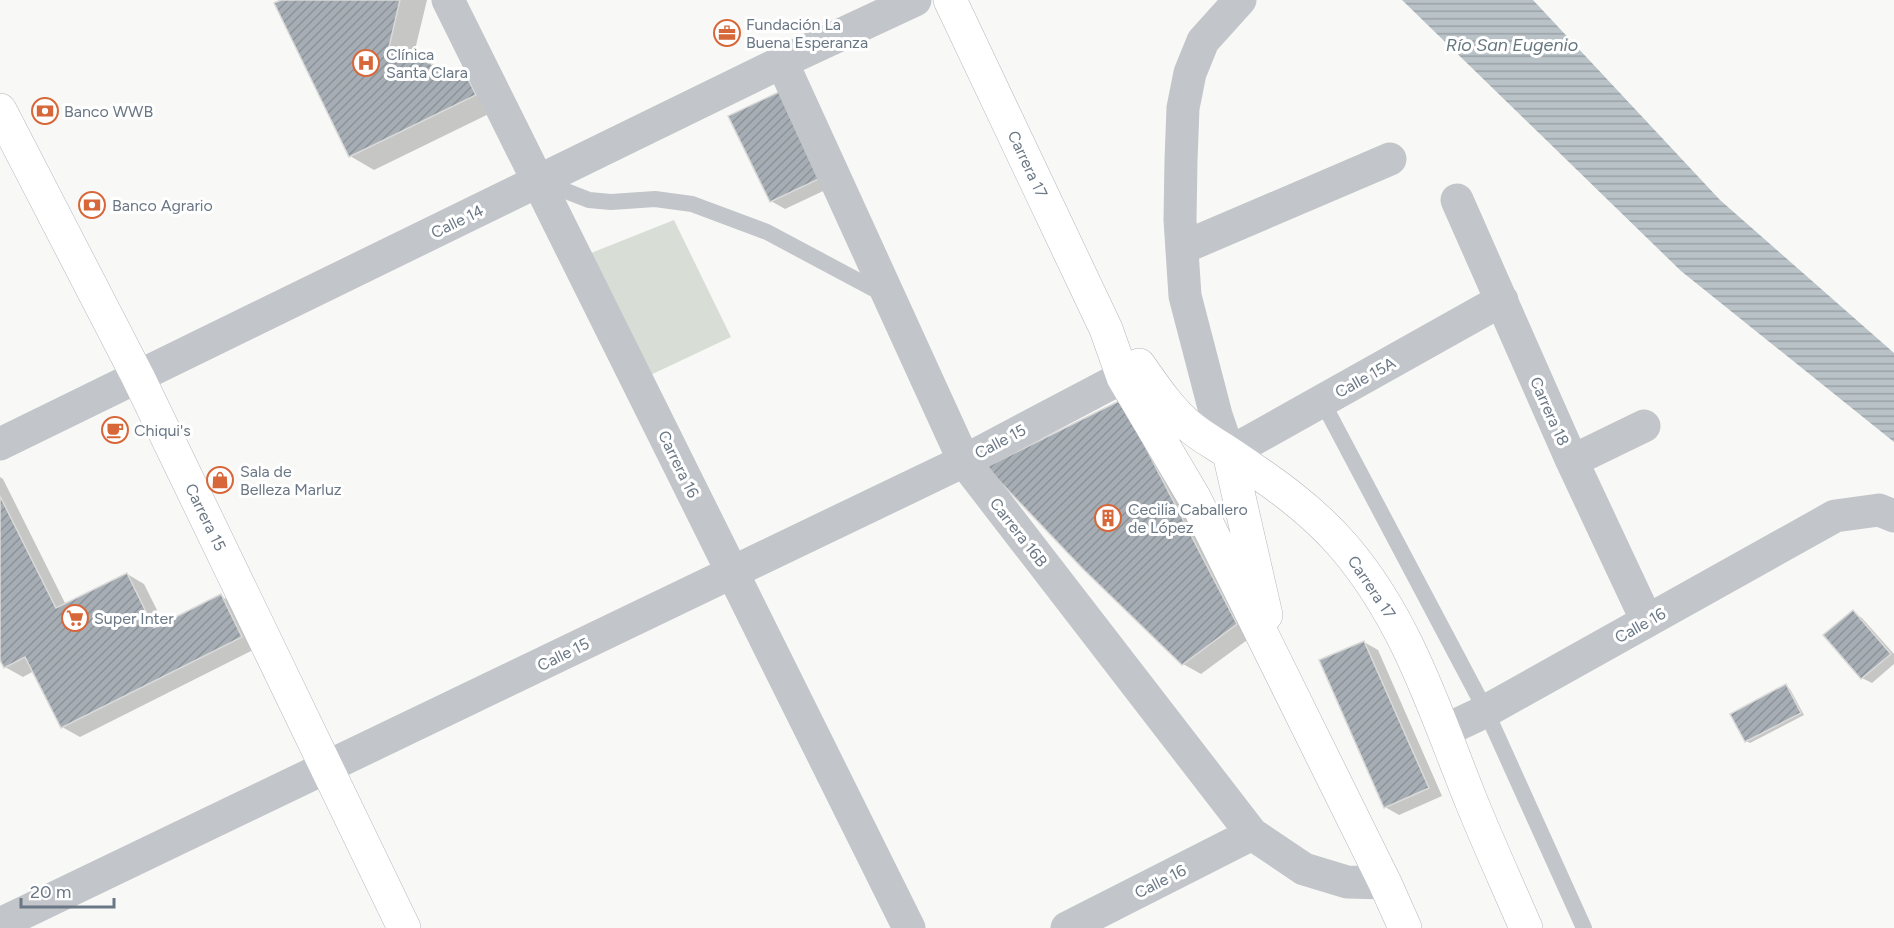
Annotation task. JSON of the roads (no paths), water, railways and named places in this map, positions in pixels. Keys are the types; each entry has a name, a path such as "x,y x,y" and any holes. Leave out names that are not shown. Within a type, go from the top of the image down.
{"main road":[{"name":"Carrera 17","path":"950,0 1106,329 1123,377 1195,499 1385,883 1404,928"},
{"name":"Carrera 15","path":"0,110 138,377 404,928"},
{"name":"Carrera 17","path":"1106,329 1140,366 1157,392 1188,425 1292,496 1344,547 1365,573 1386,603 1406,639 1526,928"},
{"path":"1229,453 1277,666"}],"street":[{"name":"Carrera 16","path":"448,0 909,928"},
{"name":"Calle 14","path":"0,444 782,62 915,0"},
{"path":"1229,453 1216,415 1185,296 1180,220 1183,108 1190,73 1203,41 1240,0"},
{"name":"Carrera 16B","path":"782,62 964,461 1252,834 1304,869 1347,882 1385,883"},
{"path":"1182,248 1390,159"},
{"name":"Carrera 18","path":"1457,200 1572,461 1647,621"},
{"name":"Calle 15A","path":"1229,453 1502,300"},
{"name":"Calle 15","path":"0,924 964,461 1123,377"},
{"path":"1572,461 1644,426"},
{"name":"Calle 16","path":"1444,731 1486,711 1835,516 1879,510 1894,516"},
{"name":"Calle 16","path":"1067,928 1252,834"}],"lane":[{"path":"538,181 589,200 611,202 655,199 692,204 767,232 889,297"},
{"path":"1322,401 1486,711 1584,928"}],"water":[{"name":"Río San Eugenio","path":"1402,0 1533,0 1720,200 1894,353 1894,442 1681,271"}],"place":[{"name":"Fundación La Buena Esperanza","path":"727,33"},
{"name":"Clínica Santa Clara","path":"366,63"},
{"name":"Banco WWB","path":"45,111"},
{"name":"Banco Agrario","path":"92,205"},
{"name":"Chiqui's","path":"115,430"},
{"name":"Sala de Belleza Marluz","path":"220,480"},
{"name":"Cecilia Caballero de López","path":"1108,518"},
{"name":"Super Inter","path":"75,618"}]}
